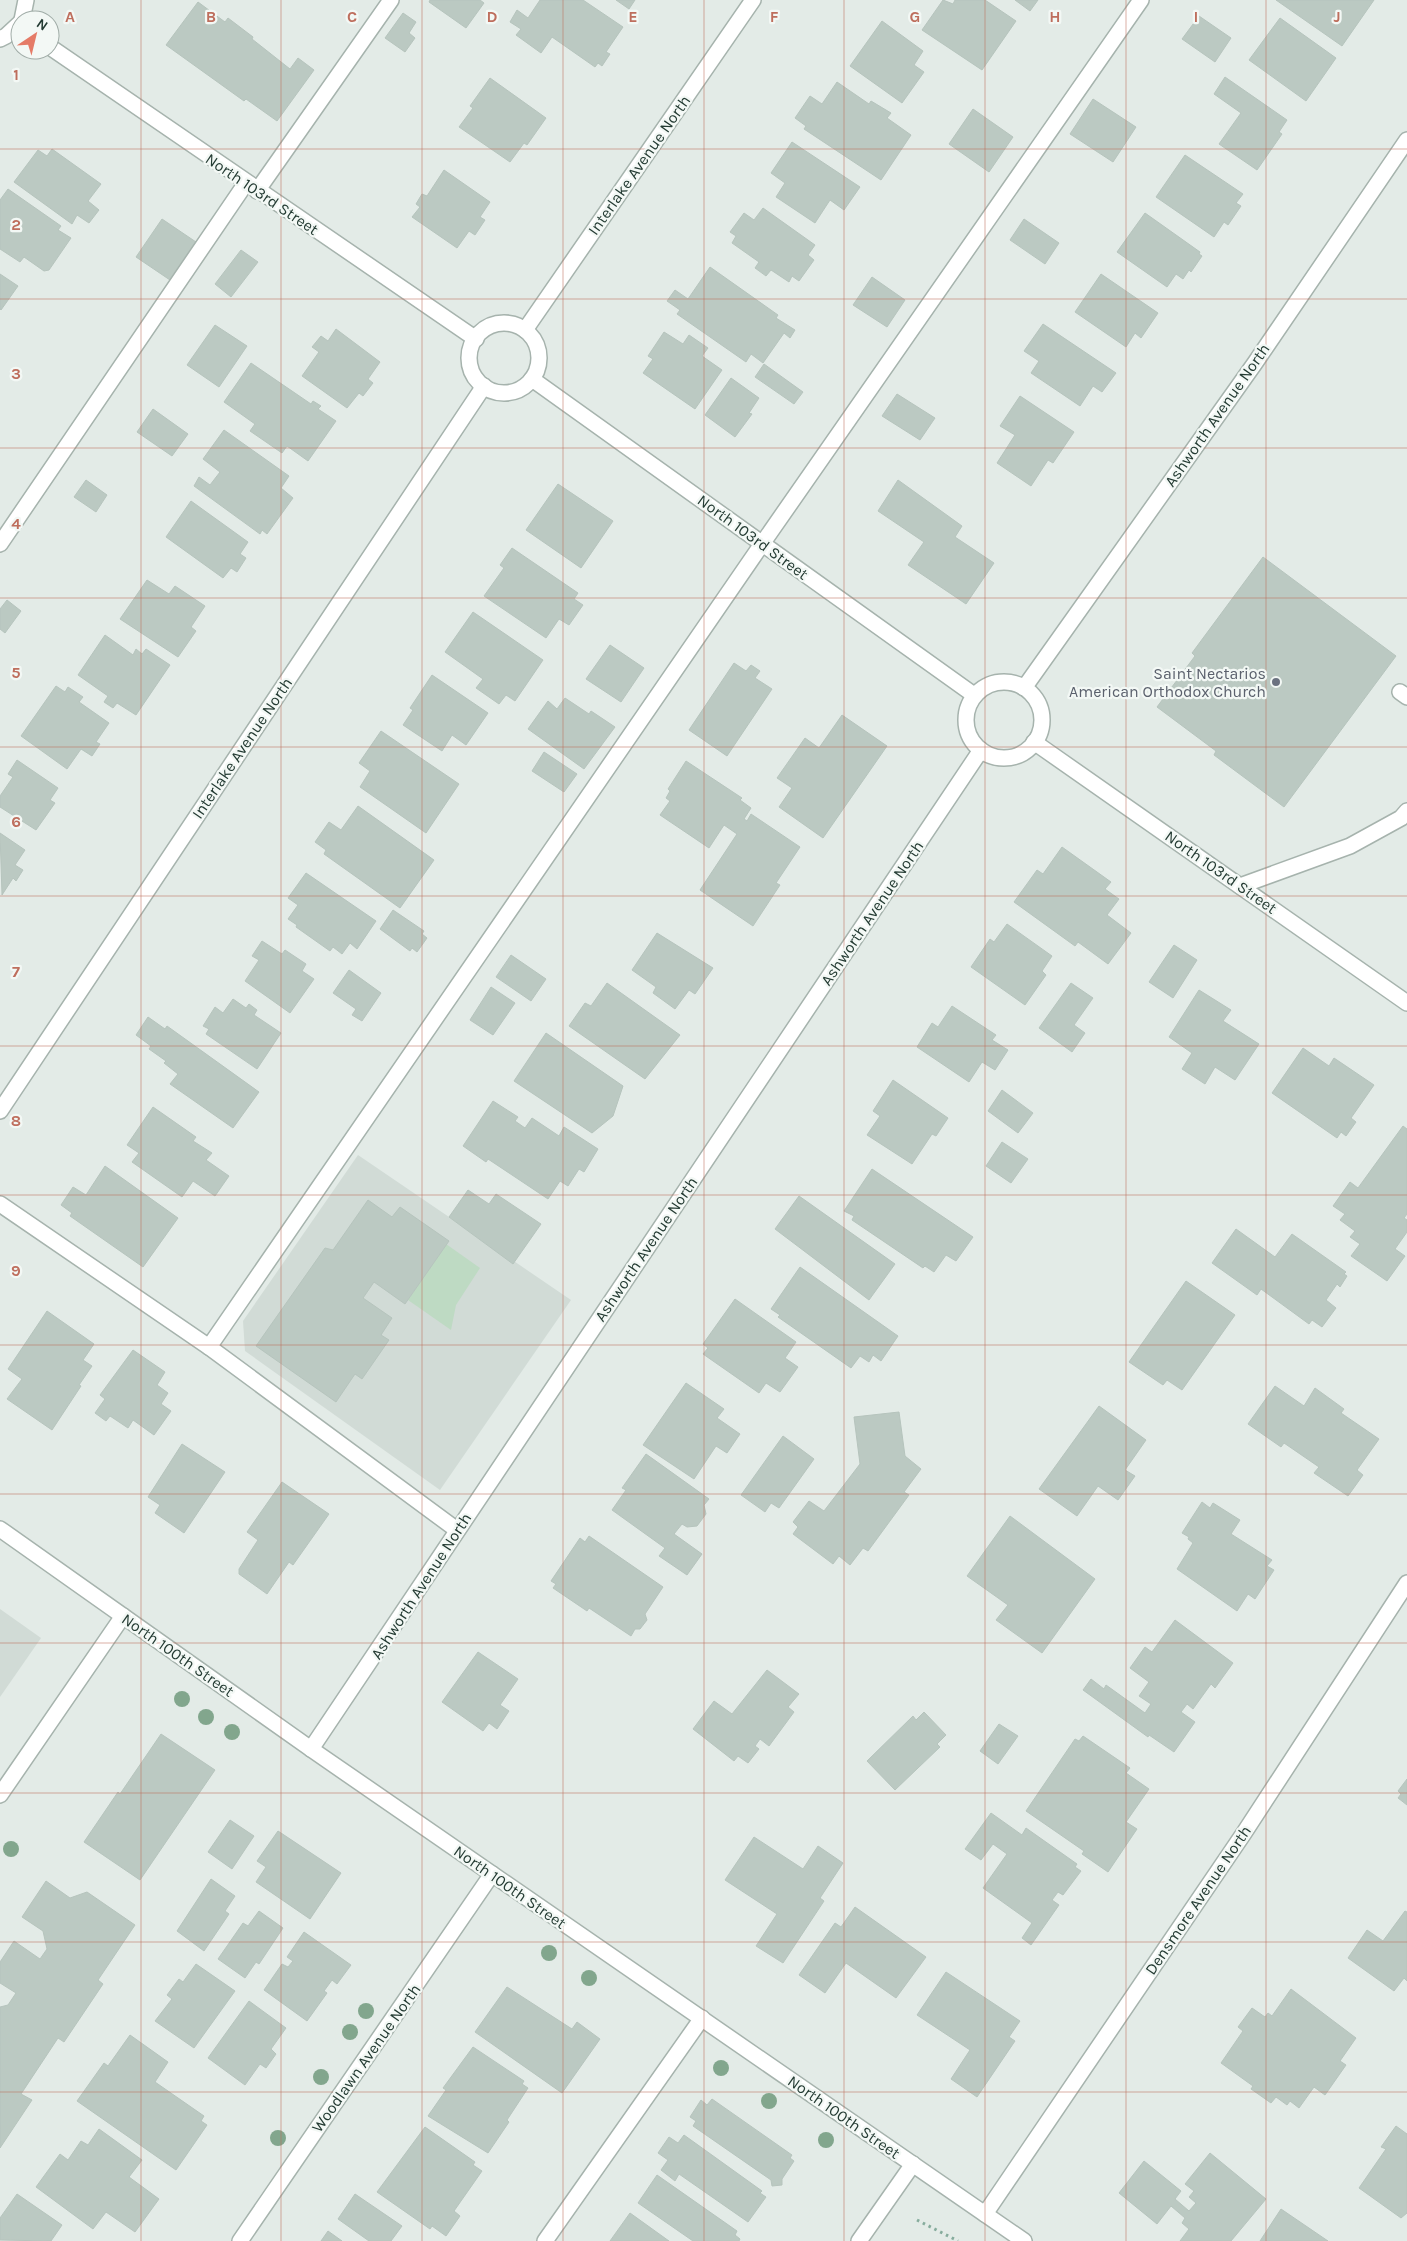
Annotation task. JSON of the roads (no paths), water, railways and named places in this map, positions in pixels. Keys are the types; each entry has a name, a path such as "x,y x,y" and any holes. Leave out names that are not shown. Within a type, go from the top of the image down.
{"street":[{"path":"0,544 251,187 391,0"},
{"name":"Interlake Avenue North","path":"525,330 753,0"},
{"path":"209,1347 762,544 1141,0"},
{"name":"North 103rd Street","path":"60,54 251,187 476,339"},
{"name":"Ashworth Avenue North","path":"1024,688 1255,363 1407,140"},
{"path":"498,324 509,324 525,330 536,342 539,352 539,364 532,378 520,389 509,393 498,392 484,386 477,380 471,370 470,357 476,339 487,328 498,324"},
{"name":"North 103rd Street","path":"532,378 974,695"},
{"name":"Interlake Avenue North","path":"0,1111 484,386"},
{"path":"997,682 1009,682 1024,688 1037,702 1041,713 1042,725 1034,742 1022,754 1010,758 997,758 981,750 974,744 968,733 965,720 968,706 974,695 984,686 997,682"},
{"name":"North 103rd Street","path":"1034,742 1407,1003"},
{"name":"Ashworth Avenue North","path":"311,1749 981,750"},
{"path":"1240,886 1350,846 1402,818 1407,811"},
{"path":"0,1204 209,1347 457,1530"},
{"name":"North 100th Street","path":"0,1529 311,1749 1024,2241"},
{"name":"Densmore Avenue North","path":"985,2214 1244,1833 1407,1583"},
{"path":"0,1795 123,1616"},
{"name":"Woodlawn Avenue North","path":"240,2241 492,1874"},
{"path":"545,2241 702,2018"},
{"path":"859,2241 912,2164"}],"place":[{"name":"Saint Nectarios American Orthodox Church","path":"1276,682"}]}
